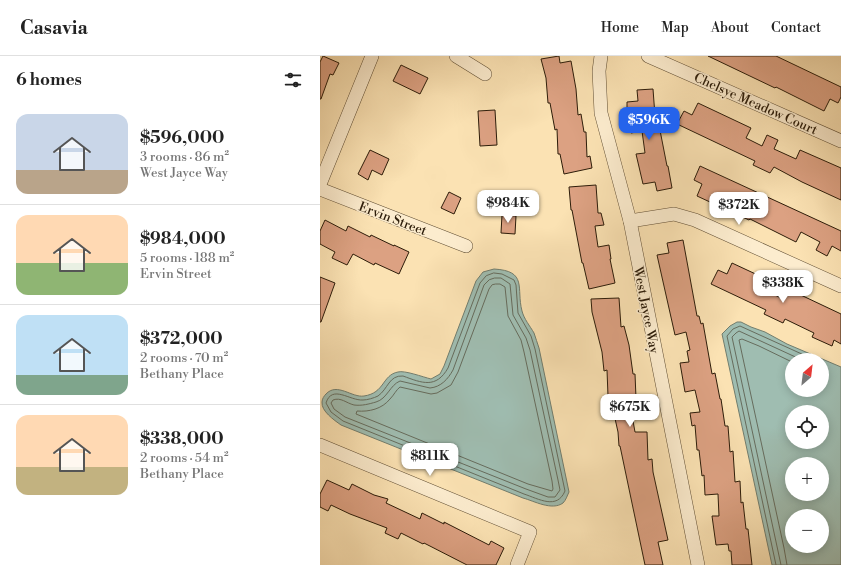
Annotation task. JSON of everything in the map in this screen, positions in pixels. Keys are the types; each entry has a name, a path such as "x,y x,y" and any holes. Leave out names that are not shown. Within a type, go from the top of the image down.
{"street":[{"path":"320,184 372,56"},
{"path":"456,56 485,74"},
{"name":"West Jayce Way","path":"601,56 599,71 601,113 630,221 698,565"},
{"name":"Chelsye Meadow Court","path":"648,56 841,141"},
{"name":"Ervin Street","path":"320,189 466,246"},
{"path":"630,221 674,214 695,220 841,286"},
{"path":"320,445 530,532 517,565"}],"water":[{"path":"494,269 505,270 512,273 516,277 523,314 534,333 539,348 569,492 564,502 559,505 548,506 523,498 341,425 328,415 322,405 323,398 330,391 340,390 359,396 364,396 376,391 389,377 398,372 409,373 431,379 440,374 476,281 483,272"},
{"path":"737,322 741,322 808,353 785,353 785,397 829,397 829,362 841,367 841,565 772,565 722,334 730,326"}],"building":[{"path":"323,56 339,63 333,75 330,74 320,99 320,62"},
{"path":"559,56 560,63 571,61 576,89 578,115 581,114 584,132 586,132 587,157 590,156 592,168 564,174 560,154 558,154 557,129 555,130 550,103 548,103 546,78 541,59"},
{"path":"708,56 776,56 841,87 841,97 838,103 830,99 824,111"},
{"path":"401,65 428,78 420,94 393,81"},
{"path":"653,89 655,116 657,115 672,188 657,191 655,182 643,184 636,154 645,153 642,131 631,133 627,113 627,102 638,101 637,90"},
{"path":"698,103 751,128 746,138 762,146 767,135 778,140 774,149 796,159 800,150 841,168 841,200 774,167 770,173 753,165 755,161 677,124 684,111 692,115"},
{"path":"495,110 497,145 480,146 478,111"},
{"path":"370,150 389,159 382,175 372,170 368,180 358,174"},
{"path":"700,166 841,231 841,251 832,246 827,256 816,250 820,242 801,232 796,242 750,219 749,220 697,196 702,184 694,180"},
{"path":"596,185 598,213 601,213 604,225 595,226 598,247 609,245 615,283 589,289 571,210 569,187"},
{"path":"449,192 461,198 454,214 441,208"},
{"path":"502,215 516,216 515,234 501,233"},
{"path":"325,220 346,231 348,226 370,237 371,235 409,252 399,274 375,263 374,265 353,254 347,265 332,258 335,252 320,244 320,231"},
{"path":"683,240 697,316 699,316 701,324 703,323 712,374 715,373 725,426 728,426 730,452 733,451 735,482 740,481 741,503 743,502 746,529 748,529 752,565 732,565 731,551 729,551 728,544 716,545 712,516 719,516 718,494 705,495 704,475 702,476 699,450 697,450 695,425 692,426 690,413 700,412 695,390 685,392 680,363 689,362 687,351 690,350 686,332 675,335 657,255 669,253 667,243"},
{"path":"732,263 762,277 757,286 781,298 786,288 841,314 841,344 834,340 832,346 812,337 814,333 785,319 783,323 764,314 766,310 711,284 718,270 727,274"},
{"path":"320,277 335,283 321,322 320,322"},
{"path":"619,298 621,327 624,326 629,345 633,374 635,374 636,398 639,398 641,407 631,410 635,432 647,432 648,460 652,459 653,472 668,540 658,542 663,565 645,565 619,446 618,432 610,396 608,396 607,370 604,371 602,352 592,312 591,299"},
{"path":"327,480 349,490 352,484 374,495 388,499 386,503 420,519 422,513 444,524 444,522 489,545 491,541 504,548 496,565 467,565 401,533 398,539 385,533 387,528 331,505 328,511 320,507 320,494"}]}
